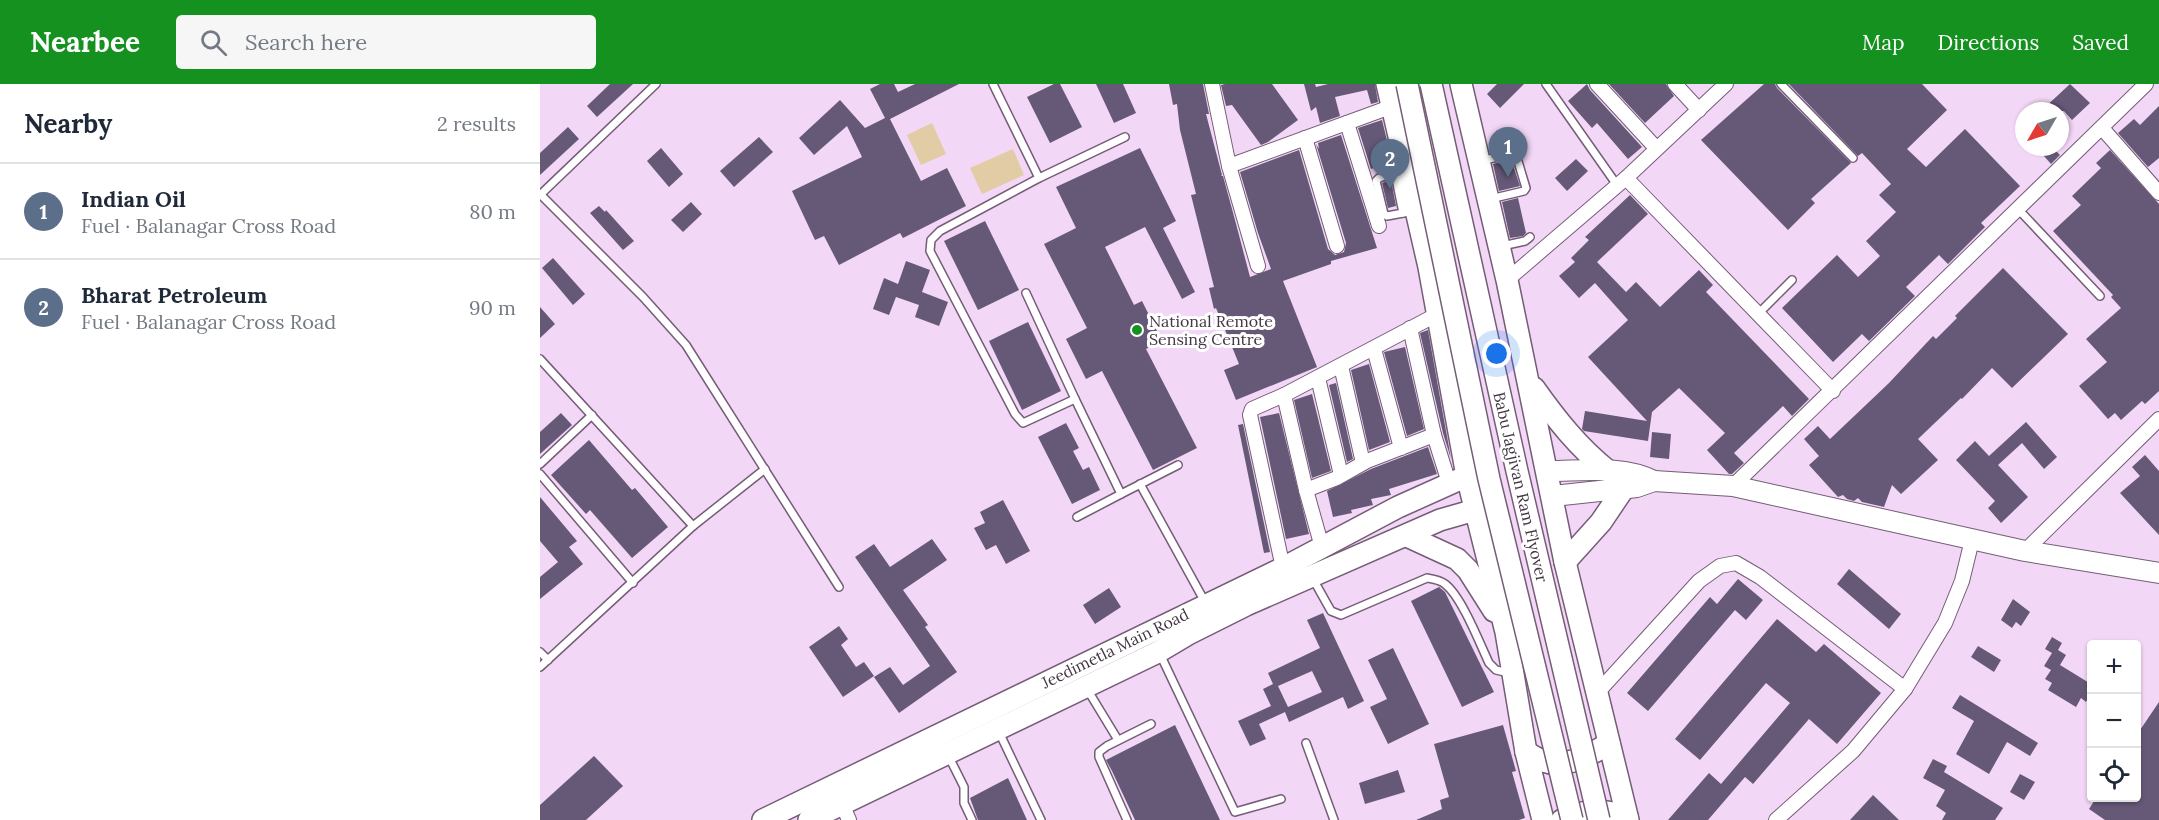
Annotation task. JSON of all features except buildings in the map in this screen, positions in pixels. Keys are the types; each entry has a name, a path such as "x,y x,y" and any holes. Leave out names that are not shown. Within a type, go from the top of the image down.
{"main road":[{"path":"1387,84 1393,106 1401,172 1436,315 1458,480 1475,510 1506,632 1526,752 1543,820"},
{"name":"Babu Jagjivan Ram Flyover","path":"1407,84 1489,480 1572,820"},
{"name":"Babu Jagjivan Ram Flyover","path":"1431,84 1517,471 1599,820"},
{"path":"1461,84 1507,280 1565,562 1627,818"},
{"path":"1528,380 1558,422 1588,454 1608,471"},
{"name":"Jeedimetla Main Road","path":"809,820 840,813 938,750 1206,604 1283,568 1398,507 1458,480"},
{"path":"1565,562 1600,522 1624,488"},
{"name":"Jeedimetla Main Road","path":"763,820 938,750 998,729 1158,652 1227,614 1440,520 1475,510"},
{"path":"1407,536 1457,559 1481,589 1506,632"},
{"path":"1526,752 1544,762 1570,762 1594,753 1609,743"},
{"path":"1562,820 1583,812 1608,810 1627,818"}],"street":[{"path":"1212,84 1229,166 1258,266"},
{"path":"1597,84 1656,148"},
{"path":"1676,84 1699,110"},
{"path":"1507,280 1621,182 1726,84"},
{"path":"1733,486 2146,84"},
{"path":"1229,166 1393,106"},
{"path":"1347,123 1379,226"},
{"path":"2102,128 2159,193"},
{"path":"1305,138 1337,246"},
{"path":"1621,182 1758,314 1833,391"},
{"path":"1283,568 1250,416 1252,410 1318,378 1436,315"},
{"path":"1410,328 1434,435 1458,480"},
{"path":"1374,349 1401,448"},
{"path":"1341,366 1363,463"},
{"path":"1318,378 1341,476"},
{"path":"1284,395 1322,547"},
{"path":"2025,551 2159,419"},
{"path":"1306,490 1341,476 1363,463 1434,435"},
{"path":"1548,471 1608,471 1641,474 1654,481"},
{"path":"1552,496 1637,487 1654,481 1733,486 2025,551 2159,573"},
{"path":"1776,820 1853,751 1905,689 1945,623 1962,581 1972,540"},
{"path":"1598,693 1699,581 1719,566 1736,563 1760,577 1905,689"}],"lane":[{"path":"656,84 540,194 643,297 686,345 839,587"},
{"path":"993,84 1039,178"},
{"path":"1546,84 1621,182"},
{"path":"1781,84 1853,158"},
{"path":"1075,399 1023,423 1015,414 930,251 931,240 940,231 1039,178 1125,137"},
{"path":"1479,162 1514,153 1526,188 1524,191 1489,202"},
{"path":"1401,172 1378,178 1376,181 1384,214 1387,216 1410,212"},
{"path":"1489,202 1520,197"},
{"path":"2018,209 2100,296"},
{"path":"1499,247 1525,242 1530,237"},
{"path":"1758,314 1792,280"},
{"path":"1026,293 1120,494"},
{"path":"540,360 693,526"},
{"path":"540,465 592,415"},
{"path":"1077,517 1178,465"},
{"path":"540,667 693,526 765,469"},
{"path":"540,474 633,583"},
{"path":"1140,484 1206,604"},
{"path":"1312,577 1331,611 1341,615 1427,578 1436,579 1446,584 1456,598 1489,663 1496,670 1513,674"},
{"path":"540,652 548,660"},
{"path":"1158,652 1235,812 1281,799"},
{"path":"1086,687 1118,740"},
{"path":"1127,820 1099,757 1099,752 1151,724"},
{"path":"998,729 1041,820"},
{"path":"1306,743 1334,820"},
{"path":"938,750 964,787 964,803 972,820"}],"shaded area":[{"path":"932,123 946,154 921,165 907,135"},
{"path":"1013,149 1024,175 982,194 970,168"}],"place":[{"name":"Indian Oil","path":"1508,177"},
{"name":"Bharat Petroleum","path":"1390,189"},
{"name":"National Remote Sensing Centre","path":"1137,330"}]}
